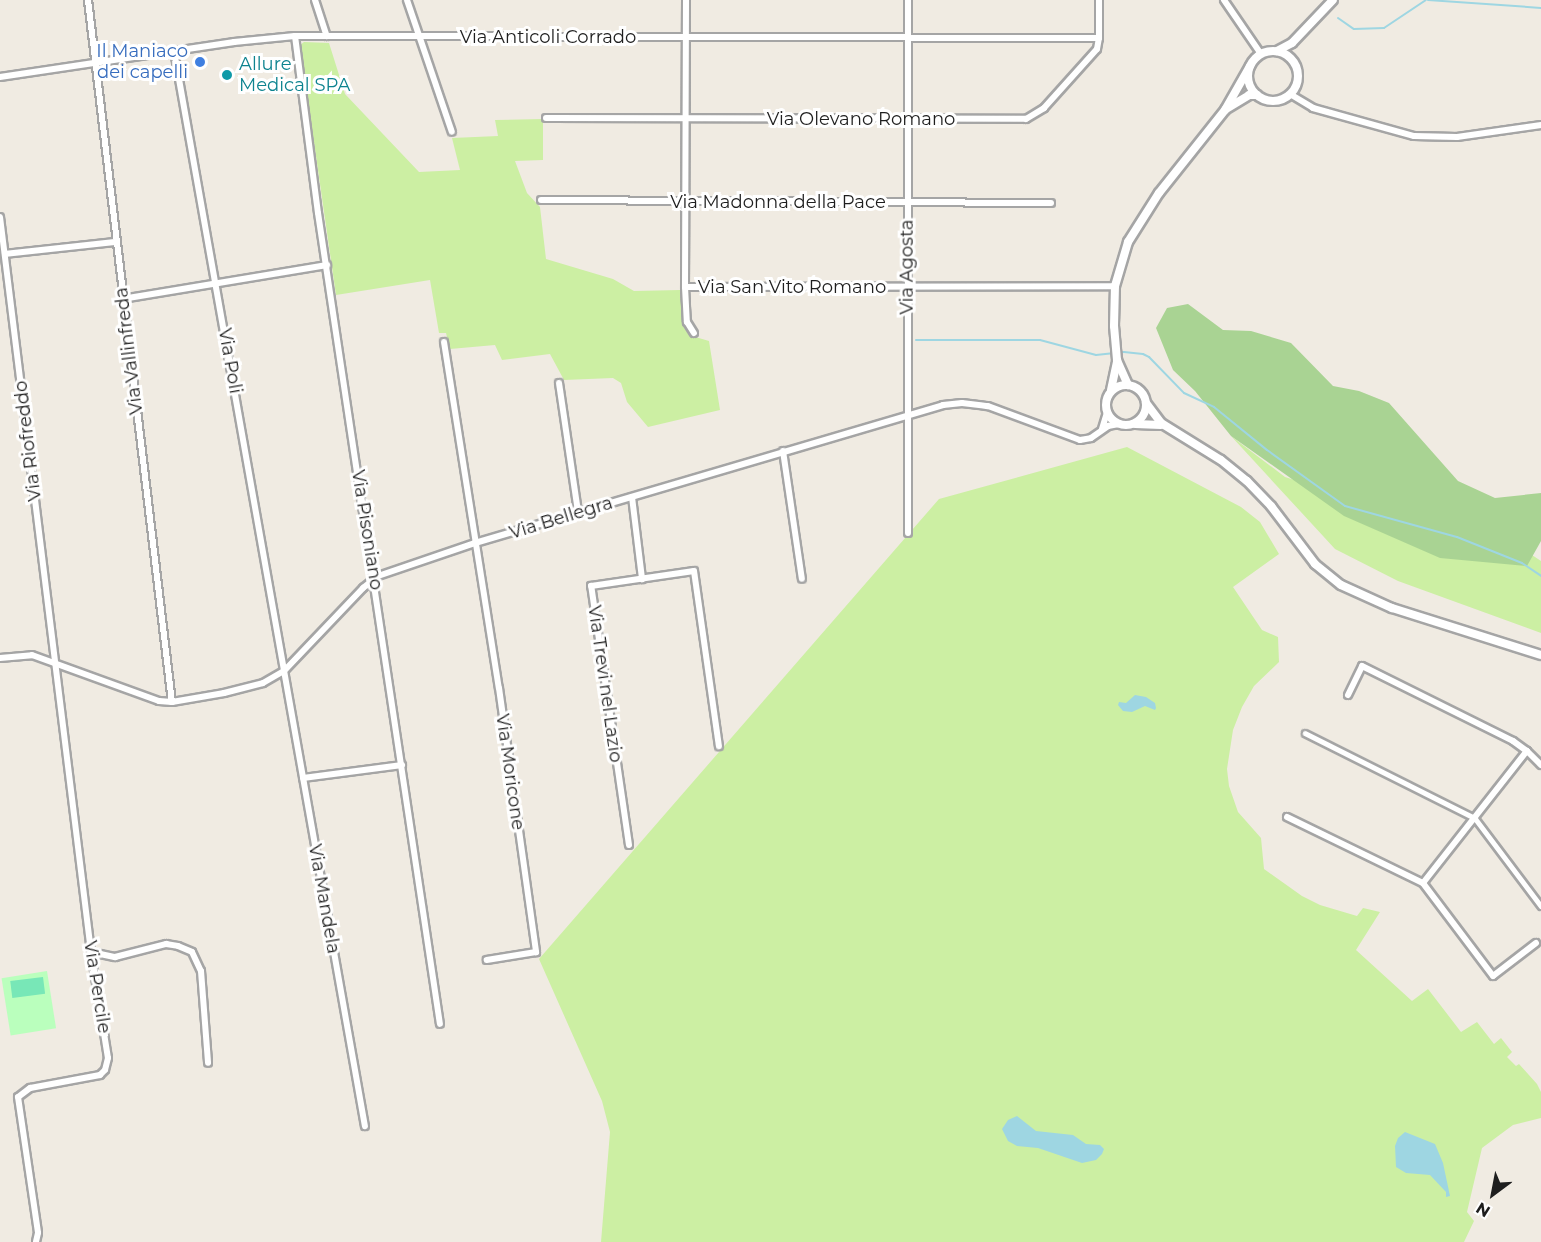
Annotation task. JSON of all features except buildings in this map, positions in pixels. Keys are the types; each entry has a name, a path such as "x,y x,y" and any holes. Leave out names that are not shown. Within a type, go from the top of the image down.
{"street":[{"name":"Via Vallinfreda","path":"88,0 172,702"},
{"path":"315,0 327,36"},
{"path":"407,0 452,132"},
{"path":"686,0 685,287 687,322 694,333"},
{"name":"Via Agosta","path":"908,0 908,533"},
{"name":"Via Olevano Romano","path":"546,118 1019,120 1033,116 1044,108 1094,53 1099,38 1099,0"},
{"path":"1224,0 1261,54"},
{"path":"1128,385 1118,360 1115,286 1128,242 1145,213 1225,110 1250,66 1261,54 1287,47 1333,0"},
{"path":"1225,110 1249,95 1278,100 1290,94 1298,77 1294,51 1300,35"},
{"name":"Via Anticoli Corrado","path":"0,77 96,65 258,39 295,36 1099,38"},
{"name":"Via Pisoniano","path":"295,36 440,1024"},
{"name":"Via Poli","path":"174,51 284,671"},
{"path":"1277,51 1284,54 1295,65"},
{"path":"1250,66 1249,82 1257,95"},
{"path":"1290,94 1313,108 1378,128 1420,137 1458,137 1541,125"},
{"name":"Via Madonna della Pace","path":"541,200 686,203 1051,203"},
{"name":"Via Riofreddo","path":"0,217 57,665"},
{"path":"5,254 116,242"},
{"path":"122,299 327,265"},
{"path":"0,285 9,284"},
{"name":"Via San Vito Romano","path":"685,287 1115,286"},
{"path":"444,342 475,543"},
{"path":"1100,432 1107,413 1106,402 1111,392 1118,360"},
{"path":"559,383 578,513"},
{"path":"1111,392 1119,386 1128,385 1140,391 1157,419 1221,460 1247,481 1271,506 1315,564 1341,585 1384,605 1541,655"},
{"path":"1133,424 1143,415 1146,403"},
{"name":"Via Bellegra","path":"0,658 29,654 151,699 172,702 252,687 284,671 374,579 387,572 475,543 909,414 950,404 976,404 1008,412 1073,439 1086,440 1108,426 1119,424"},
{"path":"1107,413 1119,424 1154,423 1167,427"},
{"path":"783,451 802,579"},
{"path":"632,497 642,579"},
{"name":"Via Moricone","path":"475,543 499,688 536,952 487,960"},
{"name":"Via Trevi nel Lazio","path":"629,845 591,586 694,571 719,746"},
{"name":"Via Percile","path":"36,1242 38,1233 17,1101 20,1094 26,1090 96,1076 105,1070 108,1054 91,952 57,665"},
{"path":"1348,695 1362,666 1513,741 1541,765"},
{"name":"Via Mandela","path":"284,671 365,1126"},
{"path":"1305,734 1474,818 1541,906"},
{"path":"1423,883 1527,751"},
{"path":"303,778 402,765"},
{"path":"1287,817 1423,883 1493,976 1536,944"},
{"path":"91,952 112,958 166,945 178,946 192,952 201,971 208,1063"}],"green space":[{"path":"304,42 329,43 345,94 419,172 460,170 452,138 498,136 495,120 543,119 543,160 515,161 527,193 540,207 546,259 613,279 634,291 680,290 685,329 692,336 709,341 720,410 648,427 627,402 621,383 613,378 564,380 550,354 502,360 495,345 450,349 446,333 439,333 430,280 336,295 300,45"},
{"path":"1188,304 1223,330 1251,331 1291,343 1333,386 1359,391 1389,403 1458,481 1495,498 1541,493 1541,541 1527,566 1440,558 1344,516 1231,436 1195,391 1173,370 1156,328 1167,308"},
{"path":"1231,436 1285,477 1532,555 1541,561 1541,633 1398,581 1335,549"},
{"path":"1127,447 1241,507 1260,522 1279,554 1233,587 1262,630 1278,637 1279,662 1254,686 1242,707 1233,730 1227,769 1229,786 1238,812 1261,838 1264,869 1302,896 1320,905 1357,916 1363,908 1380,912 1356,950 1412,1001 1428,989 1461,1032 1477,1022 1494,1044 1501,1038 1512,1052 1507,1057 1516,1066 1519,1064 1541,1092 1541,1118 1513,1125 1482,1148 1467,1212 1474,1221 1464,1242 601,1242 610,1132 602,1101 539,959 939,499"},
{"path":"47,971 56,1028 11,1035 2,978"},
{"path":"43,977 45,994 12,998 10,981"}],"water":[{"path":"1135,695 1146,697 1155,703 1155,710 1145,706 1132,712 1123,711 1118,705 1119,702 1126,703"},
{"path":"1017,1116 1036,1131 1073,1135 1086,1144 1100,1145 1104,1149 1102,1154 1096,1160 1082,1163 1038,1148 1017,1146 1008,1141 1002,1129 1008,1120"},
{"path":"1405,1132 1435,1144 1443,1163 1450,1196 1446,1197 1446,1192 1430,1175 1406,1173 1396,1167 1395,1146 1398,1138"}],"waterway":[{"path":"1338,18 1354,29 1384,28 1426,0"},
{"path":"1428,0 1541,8"},
{"path":"916,340 1040,340 1096,355 1124,352 1143,354 1149,357 1184,393 1214,407 1267,450 1345,506 1457,537 1522,563 1541,576"}],"place":[{"name":"Il Maniaco dei capelli","path":"200,62"},
{"name":"Allure Medical SPA","path":"227,75"}]}
